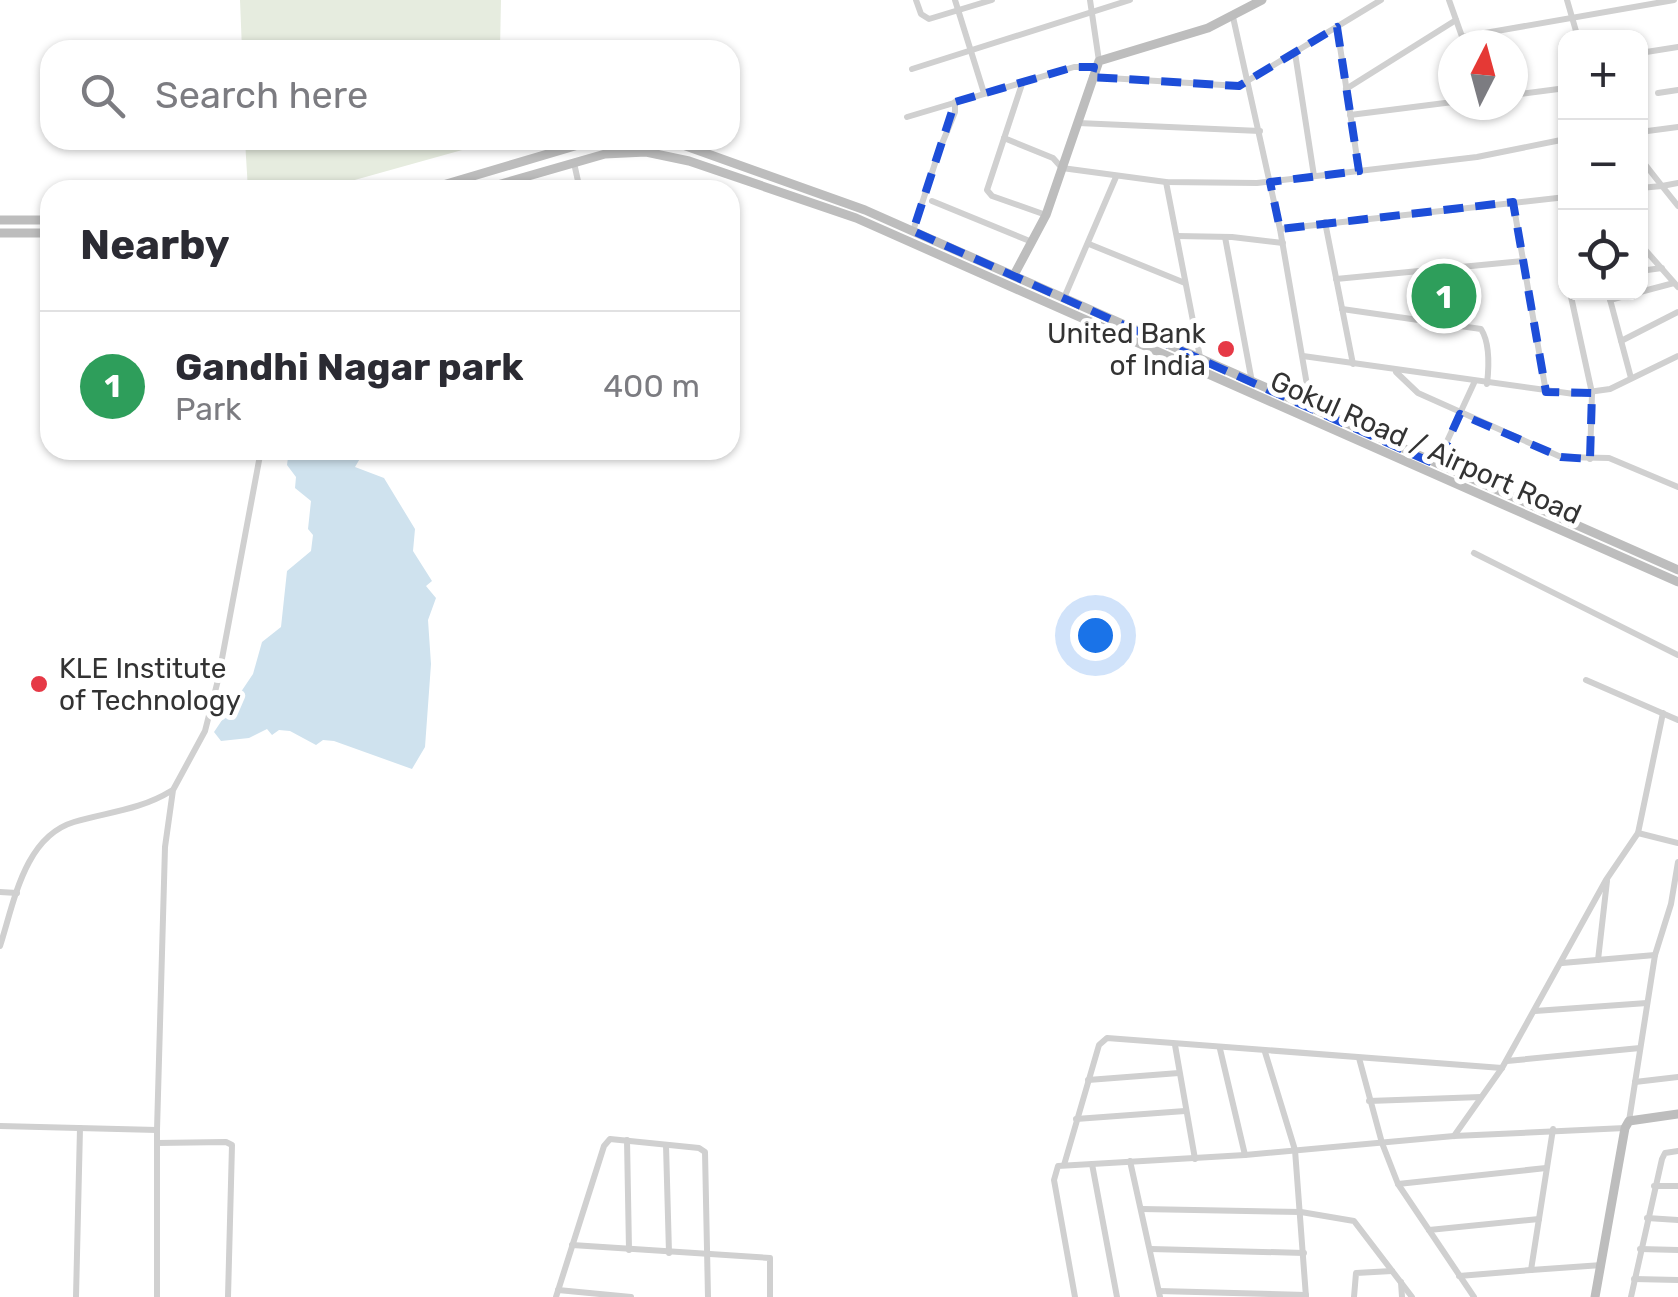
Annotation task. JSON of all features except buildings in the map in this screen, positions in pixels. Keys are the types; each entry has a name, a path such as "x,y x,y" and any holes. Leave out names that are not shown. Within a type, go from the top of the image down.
{"main road":[{"path":"1014,275 1046,214 1094,68 1235,16 1262,0"},
{"path":"460,180 561,150"},
{"path":"660,155 662,150"},
{"path":"694,150 913,231 1678,570"},
{"name":"Gokul Road / Airport Road","path":"514,180 605,154 646,152 690,161 856,218 1678,582"},
{"path":"0,220 40,220"},
{"path":"0,233 40,233"},
{"path":"1595,1297 1627,1125 1678,1114"}],"street":[{"path":"916,0 924,18 992,0"},
{"path":"955,0 984,93"},
{"path":"1090,0 1094,68"},
{"path":"912,69 1130,0"},
{"path":"1236,0 1235,16 1303,356 1311,408 1307,419"},
{"path":"907,117 1074,67 1232,86 1250,82 1382,0"},
{"path":"1449,0 1460,30"},
{"path":"1567,0 1576,30"},
{"path":"1516,30 1640,3 1674,0"},
{"path":"1346,89 1456,20"},
{"path":"1337,27 1359,171"},
{"path":"1648,52 1678,47"},
{"path":"1295,53 1314,176"},
{"path":"1022,82 988,186 989,194 1046,214"},
{"path":"1528,93 1558,89"},
{"path":"1658,93 1678,90"},
{"path":"913,231 955,112 955,102"},
{"path":"1350,115 1438,104"},
{"path":"1077,122 1260,131"},
{"path":"1648,131 1678,128"},
{"path":"1004,138 1053,158 1062,168 1166,182 1270,182 1477,157 1558,141"},
{"path":"574,162 578,180"},
{"path":"1648,168 1678,206"},
{"path":"1064,298 1116,177"},
{"path":"1166,182 1201,359"},
{"path":"1648,187 1678,184"},
{"path":"1280,228 1558,198"},
{"path":"932,200 1032,242"},
{"path":"1513,202 1546,392"},
{"path":"1325,222 1353,364"},
{"path":"1177,236 1225,236 1283,243"},
{"path":"1225,236 1252,382"},
{"path":"1089,244 1186,284"},
{"path":"1648,253 1676,285 1648,290"},
{"path":"1336,279 1523,261"},
{"path":"1648,270 1662,268"},
{"path":"1572,300 1592,393 1590,459"},
{"path":"1610,300 1631,378"},
{"path":"1342,309 1481,329 1487,348 1487,384"},
{"path":"1621,341 1678,312"},
{"path":"1303,356 1546,392 1592,393 1678,356"},
{"path":"1395,371 1418,392 1460,414 1561,457 1617,460 1678,487"},
{"path":"1437,464 1474,382"},
{"path":"157,1297 165,847 173,790 205,731 260,460"},
{"path":"1474,554 1678,655"},
{"path":"1586,680 1678,720"},
{"path":"1454,1136 1504,1064 1606,880 1638,833 1663,713"},
{"path":"0,946 37,848 60,828 140,808 173,790"},
{"path":"1638,833 1678,843"},
{"path":"1075,1297 1054,1180 1055,1170 1064,1164 1195,1159 1627,1125 1655,955 1671,904 1678,862"},
{"path":"1598,960 1606,880"},
{"path":"0,892 17,893"},
{"path":"1560,963 1655,955"},
{"path":"1534,1010 1648,1003"},
{"path":"1064,1164 1102,1040 1504,1064 1640,1048"},
{"path":"1174,1045 1195,1159"},
{"path":"1220,1049 1245,1155"},
{"path":"1130,1162 1160,1294 1306,1296 1294,1150 1265,1052"},
{"path":"1359,1058 1382,1144 1398,1184 1474,1297"},
{"path":"1088,1080 1179,1073"},
{"path":"1634,1082 1678,1077"},
{"path":"1370,1101 1482,1096"},
{"path":"1076,1119 1185,1111"},
{"path":"0,1126 157,1130"},
{"path":"76,1297 80,1128"},
{"path":"1531,1270 1553,1130"},
{"path":"632,1297 557,1294 606,1140 699,1148 705,1152 708,1297"},
{"path":"627,1140 629,1250"},
{"path":"157,1143 232,1145 228,1297"},
{"path":"666,1144 669,1253"},
{"path":"1631,1297 1654,1186 1664,1156 1678,1151"},
{"path":"1092,1164 1116,1297"},
{"path":"1398,1184 1546,1168"},
{"path":"1654,1186 1678,1186"},
{"path":"1142,1209 1300,1212 1354,1220 1412,1297"},
{"path":"1647,1218 1678,1220"},
{"path":"1429,1230 1538,1219"},
{"path":"572,1245 770,1258 770,1297"},
{"path":"1151,1249 1304,1253"},
{"path":"1640,1249 1678,1250"},
{"path":"1460,1276 1602,1265"},
{"path":"1354,1297 1356,1273 1394,1270"},
{"path":"1634,1279 1678,1280"},
{"path":"1401,1281 1402,1297"}],"highlighted area":[{"path":"1337,27 1359,171 1270,182 1280,229 1513,202 1546,392 1592,393 1590,459 1561,457 1460,414 1437,465 913,231 955,102 1074,67 1094,67 1091,77 1239,86"}],"shaded area":[{"path":"240,0 501,0 500,40 242,40"},
{"path":"246,150 462,150 355,180 247,180"}],"water":[{"path":"288,460 359,460 355,467 384,478 415,529 413,551 432,581 426,586 436,598 428,620 431,664 425,747 412,769 334,741 323,740 316,745 290,731 279,730 272,735 267,729 249,738 221,741 214,732 253,674 262,642 281,627 287,571 311,551 311,501 295,488 296,477"}],"place":[{"name":"Gandhi Nagar park","path":"1444,296"},
{"name":"United Bank of India","path":"1226,349"},
{"name":"KLE Institute of Technology","path":"39,684"}]}
